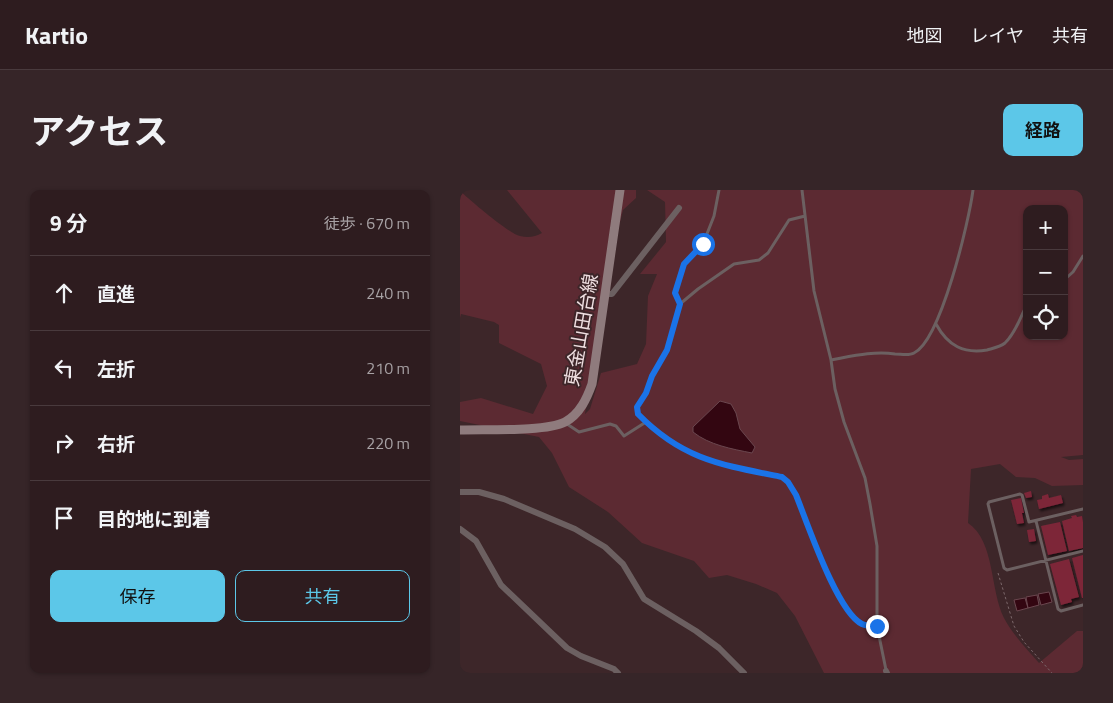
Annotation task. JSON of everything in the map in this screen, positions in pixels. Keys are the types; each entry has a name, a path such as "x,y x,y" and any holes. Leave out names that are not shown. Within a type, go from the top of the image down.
{"main road":[{"name":"東金山田台線","path":"565,422 580,409 588,396 592,384 620,190"},
{"path":"460,430 546,427 565,422"}],"street":[{"path":"605,294 612,294 679,208"},
{"path":"460,492 479,492 504,499 575,529 604,547 623,564 644,599 696,631 719,648 744,673"},
{"path":"460,529 476,541 501,585 567,648 581,656 614,669 618,673"}],"lane":[{"path":"680,304 675,293 684,264 703,244 714,216 719,190"},
{"path":"802,190 814,291 844,422 865,478 870,504 877,546 877,626 887,672"},
{"path":"831,360 873,352 913,354 918,351 936,324 962,244 971,208 973,190"},
{"path":"805,216 789,220 768,253 759,260 734,264 680,304 667,350 637,407 638,414 678,447 702,459 726,466 782,477 788,482 796,495 833,586 842,603 861,624 877,626"},
{"path":"1068,276 1083,256"},
{"path":"936,324 946,338 967,352 997,348 1005,343 1014,331 1023,313"},
{"path":"565,422 579,432 610,424 616,426 624,436 646,422"},
{"path":"1083,509 1029,522 1022,495 1020,494 989,502 988,504 1004,568 1007,570 1083,551"},
{"path":"1036,520 1058,609 1083,605"}],"path":[{"path":"998,574 1014,626 1024,642 1052,673"}],"shaded area":[{"path":"507,190 636,190 636,198 623,210 604,286 585,414 590,409 601,373 637,364 646,344 648,296 657,274 640,274 666,242 665,202 647,190 1083,190 1083,455 1061,457 1069,460 1083,459 1083,485 1052,486 1035,478 1016,477 1000,464 971,469 968,523 977,531 983,542 988,554 1000,607 1004,618 1016,636 1039,663 1077,631 1083,631 1083,673 824,673 795,616 777,593 727,575 709,578 694,561 642,543 608,512 569,487 552,453 539,437 460,421 460,402 481,398 533,414 547,386 541,364 499,343 499,325 461,314 460,318 460,191 514,234 534,236 542,233"},
{"path":"720,401 731,404 736,413 740,429 755,447 752,453 713,443 693,432 693,427"},
{"path":"1049,592 1052,602 1041,605 1038,594"},
{"path":"1037,595 1039,605 1028,608 1026,597"},
{"path":"1025,598 1028,608 1017,611 1014,600"}],"building":[{"path":"1031,491 1032,497 1026,498 1024,493"},
{"path":"1048,494 1049,498 1061,495 1063,503 1039,509 1037,500 1042,499 1042,496"},
{"path":"1021,498 1024,523 1017,524 1011,500"},
{"path":"1076,515 1077,517 1082,516 1083,548 1069,551 1062,521"},
{"path":"1060,522 1067,551 1048,555 1041,526"},
{"path":"1034,529 1036,541 1029,542 1027,530"},
{"path":"1083,555 1083,598 1082,598 1072,558"},
{"path":"1069,559 1079,597 1071,599 1072,602 1061,605 1050,564"}],"route":[{"path":"703,244 684,264 675,293 680,304 667,350 637,407 638,414 678,447 702,459 726,466 782,477 788,482 796,495 833,586 842,603 861,624 877,626"}]}
